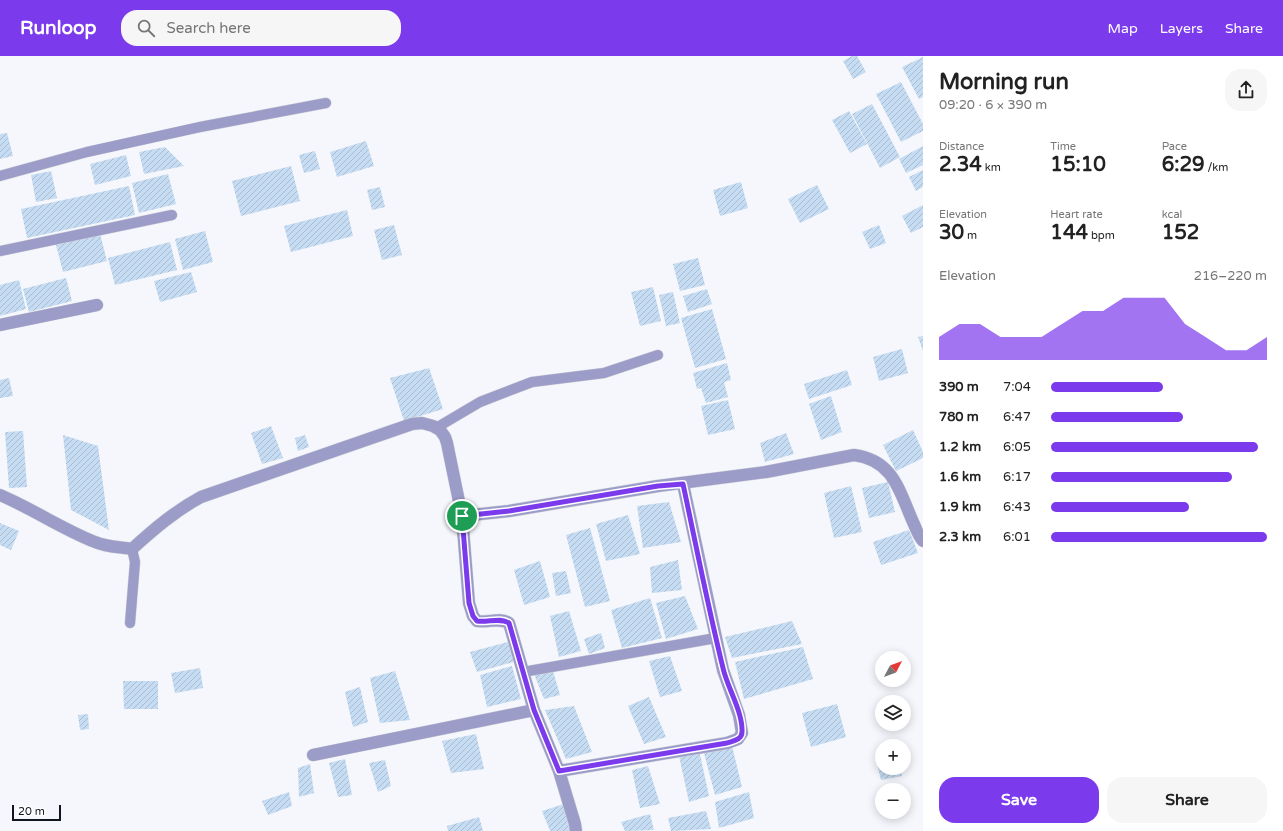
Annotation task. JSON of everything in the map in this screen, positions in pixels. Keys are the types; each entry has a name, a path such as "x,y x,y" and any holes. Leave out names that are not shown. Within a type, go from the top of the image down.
{"street":[{"path":"0,325 97,305"},
{"path":"0,495 19,503 96,543 132,549 165,520 184,506 201,497 412,424 422,424 440,430 447,443 462,516 469,603 471,611 477,621 503,620 509,623 534,710 559,771 576,824 576,831"},
{"path":"462,516 509,511 658,486 683,484 766,472 854,455 865,456 877,461 885,468 895,483 923,541"},
{"path":"559,771 727,743 738,739 742,733 741,722 723,670 683,484"},
{"path":"313,755 534,710"}],"lane":[{"path":"0,176 95,150 200,127 326,103"},
{"path":"0,251 172,215"},
{"path":"436,428 480,402 532,382 604,373 658,355"},
{"path":"130,623 135,562 132,549"},
{"path":"523,672 716,638"}],"building":[{"path":"852,56 857,56 866,72 853,79 843,61"},
{"path":"923,57 923,97 919,99 902,67"},
{"path":"901,82 923,124 923,131 901,142 876,94"},
{"path":"872,104 900,157 880,168 852,114"},
{"path":"849,111 867,144 850,153 832,120"},
{"path":"7,133 13,156 0,159 0,134"},
{"path":"366,141 374,166 337,177 330,152"},
{"path":"923,146 923,165 906,173 899,159"},
{"path":"165,147 184,166 144,174 139,152"},
{"path":"315,151 320,169 304,173 299,155"},
{"path":"126,155 131,176 95,185 90,164"},
{"path":"291,166 300,201 241,216 232,181"},
{"path":"923,170 923,187 916,191 909,177"},
{"path":"51,171 57,198 36,202 31,175"},
{"path":"168,174 176,204 139,213 132,183"},
{"path":"741,182 748,208 720,216 713,190"},
{"path":"817,185 829,209 800,223 788,199"},
{"path":"129,186 135,215 27,238 21,209"},
{"path":"380,187 385,207 372,210 367,190"},
{"path":"923,205 923,227 911,233 902,216"},
{"path":"347,210 353,236 291,252 284,226"},
{"path":"394,225 402,255 382,260 374,230"},
{"path":"879,225 886,243 870,249 862,232"},
{"path":"205,231 213,262 183,270 175,239"},
{"path":"100,234 107,261 63,272 56,245"},
{"path":"170,242 177,270 115,285 108,258"},
{"path":"698,258 705,285 680,291 673,264"},
{"path":"191,272 197,292 160,302 154,281"},
{"path":"66,278 72,301 29,312 23,289"},
{"path":"19,280 26,309 0,316 0,285"},
{"path":"653,287 661,321 640,326 631,292"},
{"path":"707,289 712,304 688,312 683,296"},
{"path":"673,292 680,323 666,326 659,295"},
{"path":"712,309 726,359 695,368 681,318"},
{"path":"923,336 923,351 918,337"},
{"path":"902,349 908,373 879,381 873,357"},
{"path":"727,363 731,380 724,382 728,397 706,403 701,388 697,389 693,373"},
{"path":"429,368 443,409 404,421 390,378"},
{"path":"847,370 852,385 809,399 804,384"},
{"path":"9,378 13,396 0,398 0,380"},
{"path":"831,396 842,432 821,440 809,404"},
{"path":"728,400 735,429 708,435 701,406"},
{"path":"271,426 283,458 262,464 251,433"},
{"path":"913,430 923,452 923,458 896,471 883,445"},
{"path":"23,431 27,487 9,488 5,432"},
{"path":"786,433 794,454 765,462 760,443"},
{"path":"63,435 98,446 109,530 71,510"},
{"path":"305,435 309,447 298,451 295,438"},
{"path":"888,482 895,512 869,518 862,488"},
{"path":"851,486 862,532 834,538 824,493"},
{"path":"669,502 681,542 643,548 637,506"},
{"path":"628,515 640,554 606,561 596,524"},
{"path":"0,523 19,531 11,550 0,545"},
{"path":"590,528 610,601 585,607 566,535"},
{"path":"909,530 918,553 881,565 873,542"},
{"path":"678,560 682,590 652,593 650,567"},
{"path":"540,561 550,597 524,605 514,570"},
{"path":"566,571 571,593 556,596 552,573"},
{"path":"685,596 698,629 666,639 656,603"},
{"path":"650,598 662,638 622,648 611,610"},
{"path":"569,611 581,651 559,657 550,616"},
{"path":"792,621 802,644 732,658 725,637"},
{"path":"601,633 605,648 589,654 584,639"},
{"path":"508,642 514,662 477,672 470,652"},
{"path":"803,647 813,679 744,699 735,662"},
{"path":"670,656 682,691 660,697 649,661"},
{"path":"512,666 521,699 487,707 480,675"},
{"path":"200,668 203,688 175,693 171,673"},
{"path":"395,671 410,720 380,723 370,678"},
{"path":"553,671 560,695 544,699 534,674"},
{"path":"123,681 158,681 158,709 124,709"},
{"path":"360,687 368,722 353,727 345,692"},
{"path":"649,697 666,737 644,744 628,706"},
{"path":"837,704 846,737 811,747 802,713"},
{"path":"574,706 592,752 566,759 545,710"},
{"path":"88,714 89,729 80,730 78,715"},
{"path":"476,734 484,769 451,773 442,741"},
{"path":"732,746 742,787 715,795 704,753"},
{"path":"700,754 709,796 689,802 679,756"},
{"path":"345,759 352,795 338,797 329,763"},
{"path":"385,760 391,786 378,792 369,763"},
{"path":"310,764 314,793 299,797 298,768"},
{"path":"648,766 660,804 640,808 632,770"},
{"path":"880,775 902,776 881,780"},
{"path":"289,792 292,806 268,815 262,801"},
{"path":"749,792 754,818 719,828 715,802"},
{"path":"564,804 572,831 550,831 542,811"},
{"path":"706,811 711,829 671,831 668,818"},
{"path":"650,814 654,830 625,831 621,822"},
{"path":"479,817 483,831 448,831 447,826"}],"route":[{"path":"683,484 723,670 741,722 741,737 727,743 559,771 534,710 509,623 503,620 477,621 471,611 469,603 462,516 509,511 658,486 683,484"}]}
